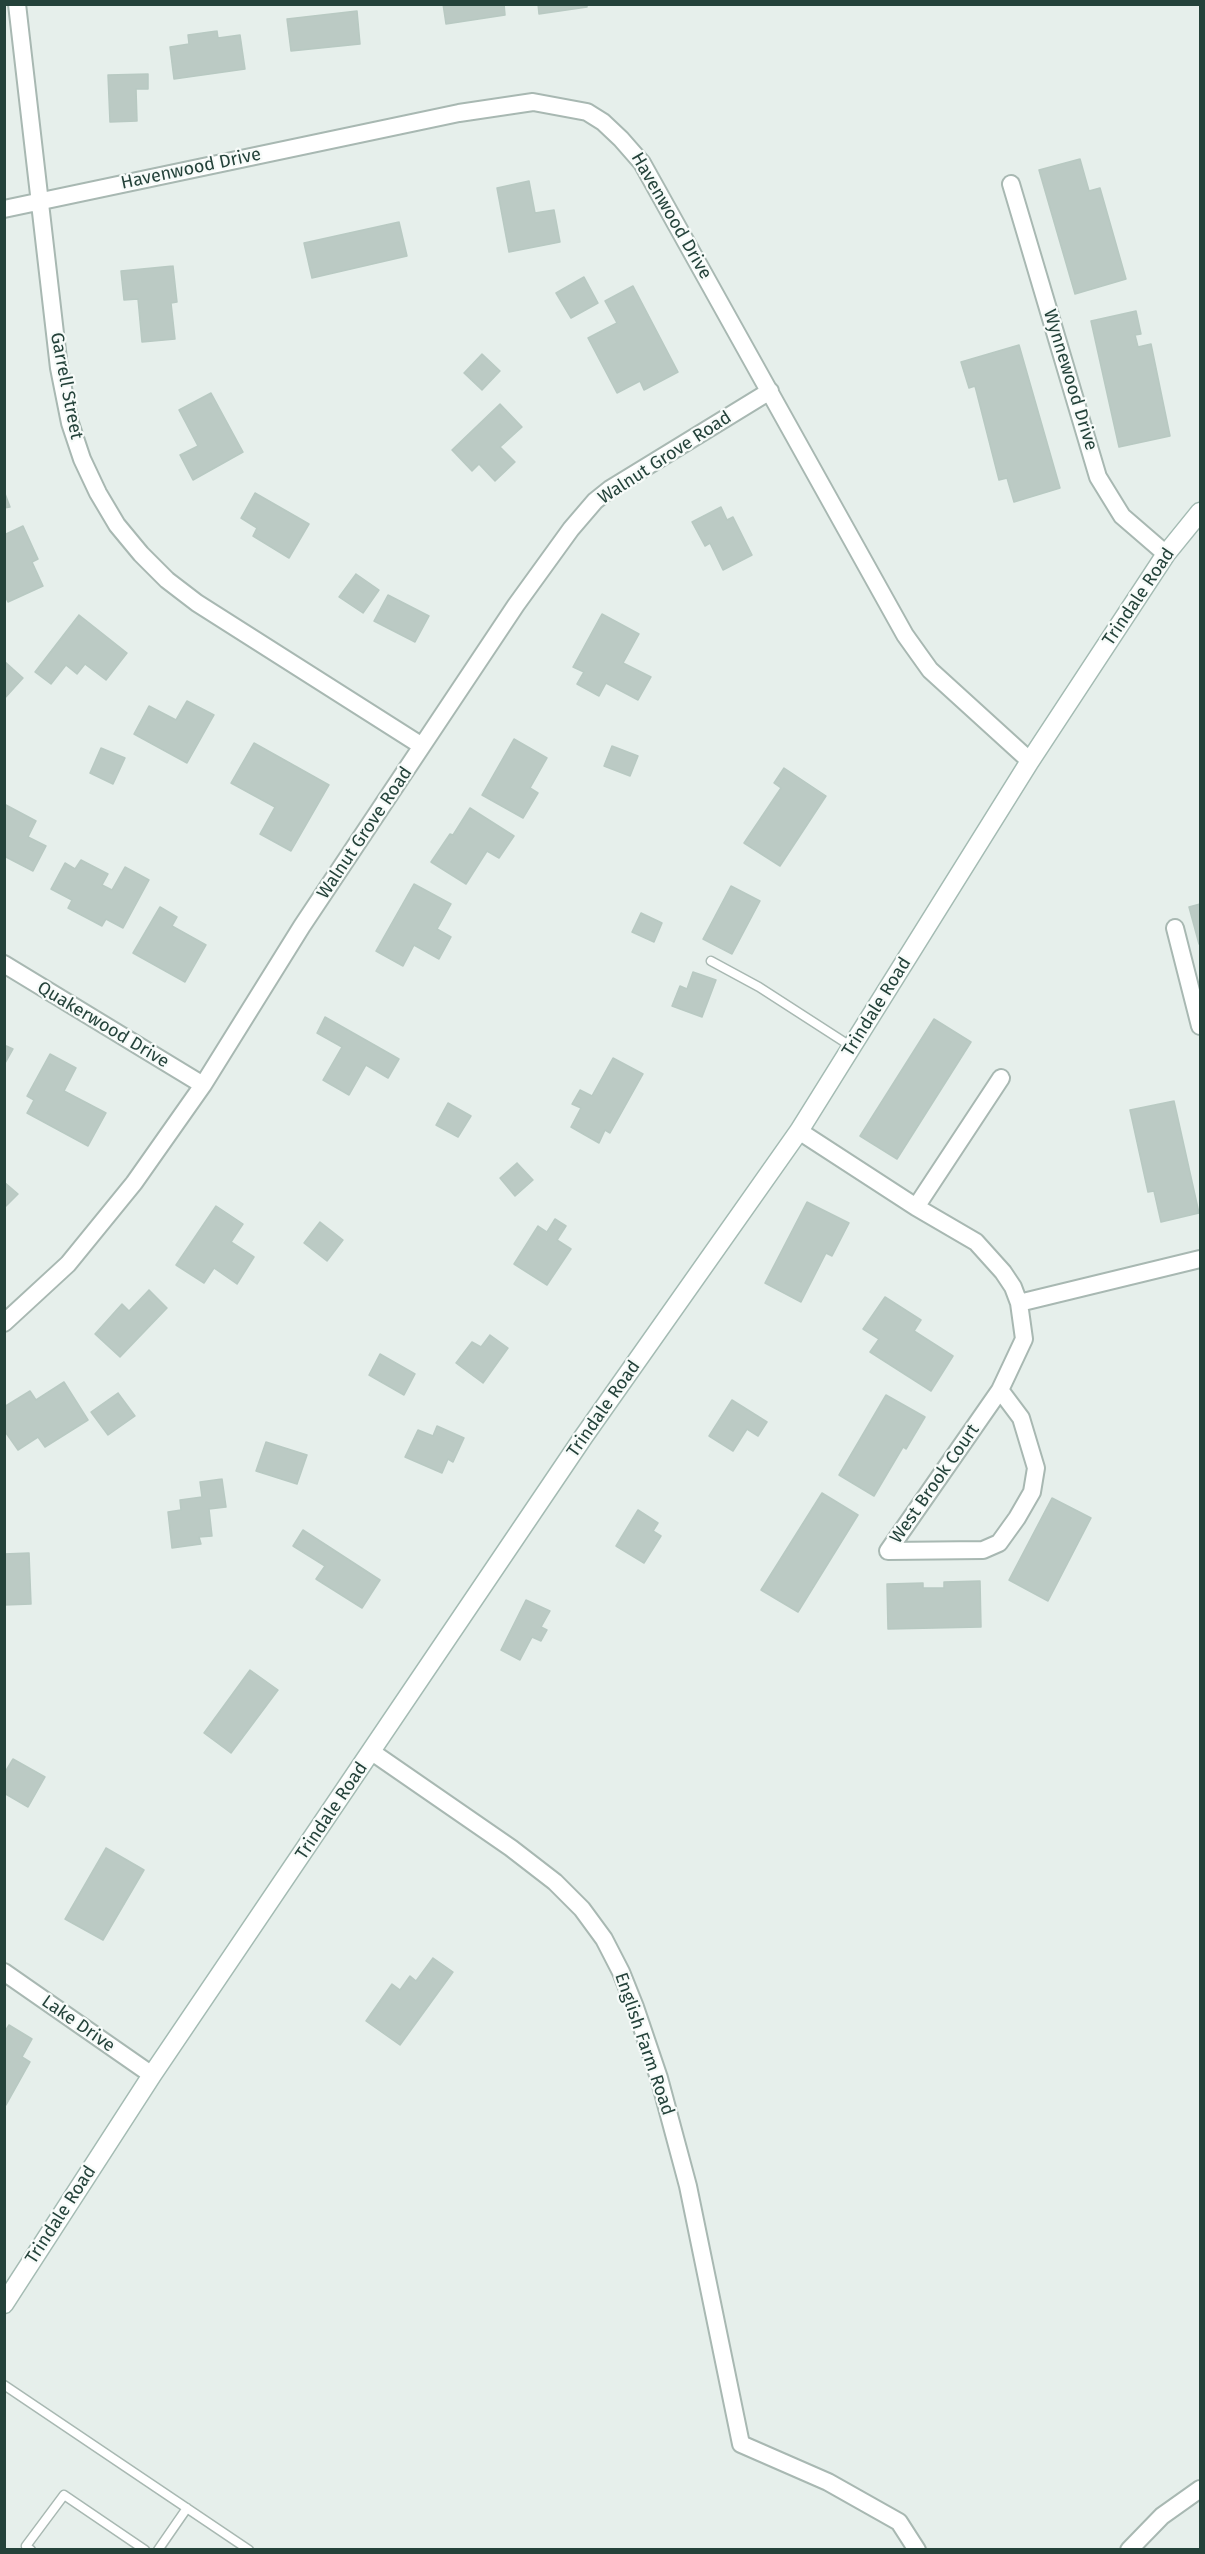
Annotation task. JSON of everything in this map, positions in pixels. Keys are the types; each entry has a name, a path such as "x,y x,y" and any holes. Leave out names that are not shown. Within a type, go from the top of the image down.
{"main road":[{"name":"Trindale Road","path":"4,2304 152,2075 584,1436 799,1131 1030,761 1166,554 1200,512"}],"street":[{"name":"Garrell Street","path":"17,4 59,368 70,423 82,459 98,493 117,525 141,554 161,574 197,603 422,746"},
{"name":"Havenwood Drive","path":"4,209 459,113 533,102 587,112 603,122 626,143 642,163 905,634 922,659 930,670 1030,761"},
{"name":"Wynnewood Drive","path":"1011,184 1098,477 1122,516 1166,554"},
{"name":"Walnut Grove Road","path":"4,1323 69,1264 134,1183 202,1085 303,926 422,746 570,529 596,501 641,468 770,392"},
{"path":"1175,928 1200,1026"},
{"name":"Quakerwood Drive","path":"4,964 202,1085"},
{"path":"916,1207 1000,1078"},
{"name":"West Brook Court","path":"799,1131 916,1207 976,1242 1003,1272 1013,1287 1019,1303 1024,1340 1000,1390 888,1551 982,1550 999,1543 1017,1518 1032,1492 1036,1468 1020,1418 1000,1390"},
{"path":"1019,1303 1200,1259"},
{"name":"English Farm Road","path":"372,1752 511,1848 555,1882 582,1909 604,1939 635,2007 659,2078 688,2186 741,2444 828,2482 899,2522 917,2550"},
{"name":"Lake Drive","path":"4,1972 152,2075"},
{"path":"1129,2550 1162,2516 1200,2489"}],"lane":[{"path":"711,961 759,987 852,1047"},
{"path":"4,2385 249,2550"},
{"path":"31,2550 26,2546 64,2495 145,2550"},
{"path":"158,2550 187,2508"}],"building":[{"path":"443,4 504,4 505,15 446,24"},
{"path":"538,4 587,4 587,7 539,14"},
{"path":"357,11 360,44 291,51 287,19"},
{"path":"217,31 218,38 240,35 245,69 174,79 170,47 189,44 188,35"},
{"path":"148,74 148,89 136,89 137,121 110,122 108,75"},
{"path":"1080,159 1089,191 1100,188 1126,279 1075,294 1039,170"},
{"path":"529,181 535,213 554,210 560,242 509,252 497,188"},
{"path":"399,222 407,256 312,278 304,243"},
{"path":"173,266 177,302 171,303 175,339 142,342 138,299 124,300 121,271"},
{"path":"584,277 598,303 571,318 556,293"},
{"path":"633,286 678,372 644,390 640,381 617,393 588,338 617,323 605,301"},
{"path":"1136,311 1141,334 1135,335 1138,347 1151,344 1170,436 1119,447 1091,321"},
{"path":"1019,345 1060,488 1014,502 1007,478 999,480 975,386 969,388 961,362"},
{"path":"482,354 500,371 482,390 464,373"},
{"path":"211,393 243,452 193,480 180,455 198,446 179,410"},
{"path":"500,404 522,427 500,447 515,462 495,481 479,464 472,471 452,450"},
{"path":"4,491 10,507 4,508"},
{"path":"255,493 309,524 289,558 253,536 257,528 241,518"},
{"path":"721,507 727,520 733,517 752,555 723,570 710,543 705,546 692,522"},
{"path":"23,526 38,559 32,562 43,586 8,602 4,594 4,535"},
{"path":"356,574 379,590 363,613 339,597"},
{"path":"388,595 429,616 415,642 374,621"},
{"path":"602,614 639,634 623,663 651,677 638,700 606,683 599,696 577,684 584,672 573,667"},
{"path":"79,615 127,653 106,680 85,664 77,674 66,665 51,684 35,672"},
{"path":"4,661 23,678 4,699"},
{"path":"187,701 214,715 187,763 134,734 149,706 176,720"},
{"path":"514,739 547,758 530,788 538,793 523,818 482,795"},
{"path":"254,743 329,785 291,851 260,834 275,807 231,783"},
{"path":"612,746 638,756 630,776 604,766"},
{"path":"101,748 125,758 113,784 90,773"},
{"path":"784,768 826,796 780,866 744,843 781,788 774,783"},
{"path":"4,804 36,821 28,837 46,846 33,871 4,856"},
{"path":"470,808 514,836 499,858 487,851 466,884 431,862 450,834 453,835"},
{"path":"81,860 108,874 102,885 112,890 125,867 149,880 123,928 106,919 102,926 68,908 72,900 51,889 65,863 75,869"},
{"path":"414,884 451,904 437,929 451,937 439,959 414,945 403,966 376,951"},
{"path":"731,886 760,901 732,954 703,939"},
{"path":"1200,904 1200,943 1199,944 1189,907"},
{"path":"160,907 177,917 172,926 206,945 185,982 133,953"},
{"path":"641,913 662,923 654,942 632,932"},
{"path":"693,972 716,980 702,1017 672,1006 680,986 687,989"},
{"path":"325,1017 399,1059 388,1078 366,1065 349,1095 323,1080 342,1047 317,1033"},
{"path":"934,1019 971,1042 897,1159 860,1136"},
{"path":"4,1045 13,1049 4,1065"},
{"path":"50,1054 76,1068 64,1091 106,1113 88,1146 27,1113 34,1100 27,1096"},
{"path":"613,1058 643,1074 610,1133 605,1130 599,1143 571,1127 581,1108 572,1104 580,1090 592,1096"},
{"path":"1174,1101 1199,1213 1161,1222 1154,1191 1148,1192 1130,1110"},
{"path":"448,1103 471,1116 458,1137 436,1125"},
{"path":"517,1163 533,1180 515,1196 500,1178"},
{"path":"4,1182 18,1194 4,1208"},
{"path":"807,1202 849,1223 832,1256 826,1253 801,1302 765,1283"},
{"path":"216,1206 243,1224 231,1242 254,1257 237,1284 214,1268 204,1283 176,1265"},
{"path":"555,1219 566,1226 557,1240 571,1249 547,1285 514,1264 538,1226 547,1232"},
{"path":"320,1222 343,1240 327,1261 304,1243"},
{"path":"149,1290 167,1308 120,1357 95,1334 122,1304 129,1311"},
{"path":"885,1297 921,1320 914,1331 953,1356 931,1391 870,1352 879,1339 863,1329"},
{"path":"490,1335 508,1348 483,1383 456,1363 472,1342 481,1347"},
{"path":"380,1354 415,1374 404,1395 369,1375"},
{"path":"64,1382 88,1420 45,1447 38,1437 18,1450 4,1430 4,1407 30,1391 36,1400"},
{"path":"118,1393 135,1416 108,1435 91,1412"},
{"path":"886,1395 925,1417 906,1449 903,1447 874,1496 839,1475"},
{"path":"732,1400 767,1422 758,1436 747,1429 733,1451 709,1436"},
{"path":"437,1426 464,1438 453,1462 448,1459 442,1473 405,1457 418,1430 433,1436"},
{"path":"266,1442 307,1455 297,1484 256,1471"},
{"path":"222,1479 226,1507 209,1509 212,1536 199,1537 201,1544 172,1548 168,1512 181,1510 180,1500 202,1497 200,1482"},
{"path":"822,1493 858,1515 798,1612 761,1590"},
{"path":"1052,1498 1091,1518 1048,1601 1009,1580"},
{"path":"638,1510 658,1523 653,1531 661,1536 644,1563 616,1546"},
{"path":"303,1530 380,1580 362,1608 316,1579 325,1566 293,1546"},
{"path":"29,1553 31,1604 4,1605 4,1554"},
{"path":"980,1581 981,1627 888,1629 887,1584 923,1583 923,1588 944,1588 944,1582"},
{"path":"526,1600 550,1611 541,1627 547,1630 541,1641 532,1637 520,1660 501,1650"},
{"path":"250,1670 278,1690 231,1753 204,1733"},
{"path":"13,1759 45,1777 28,1807 4,1793 4,1774"},
{"path":"106,1848 144,1870 103,1940 65,1919"},
{"path":"433,1958 453,1972 400,2045 366,2021 392,1984 400,1990 410,1976 416,1981"},
{"path":"9,2025 32,2039 22,2057 30,2062 6,2105 4,2033"}]}
